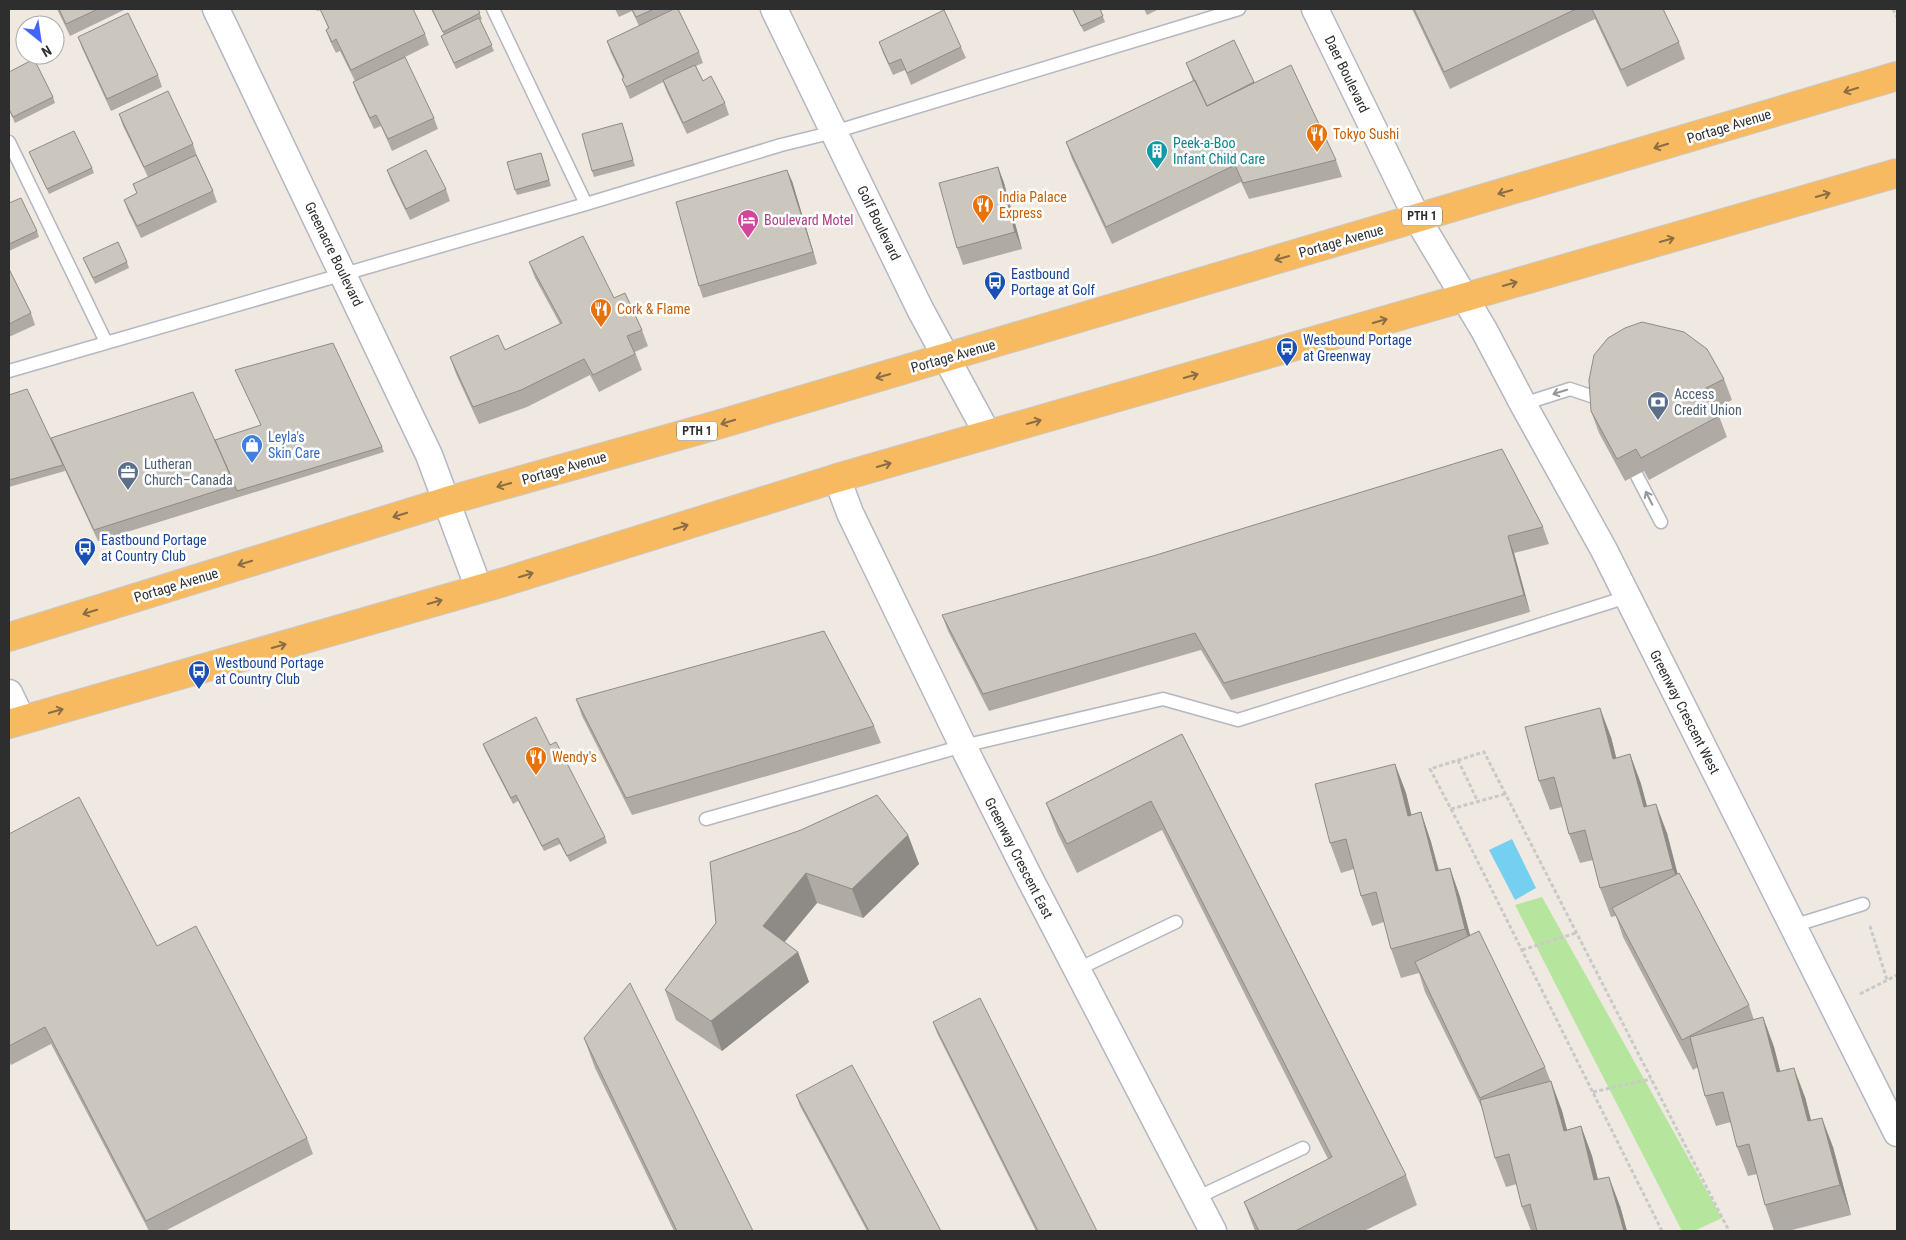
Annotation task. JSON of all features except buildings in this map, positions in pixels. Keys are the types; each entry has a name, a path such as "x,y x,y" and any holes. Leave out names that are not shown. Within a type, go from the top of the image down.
{"highway":[{"name":"Portage Avenue","path":"9,637 447,500 717,425 947,358 1897,76"},
{"path":"15,722 479,589 837,478 1897,173"}],"street":[{"name":"Greenacre Boulevard","path":"216,9 429,455 479,589"},
{"name":"Golf Boulevard","path":"774,9 920,309 988,435"},
{"name":"Daer Boulevard","path":"1315,9 1417,218 1463,297"},
{"name":"Greenway Crescent West","path":"1463,297 1484,330 1522,404 1604,550 1897,1133"},
{"name":"Greenway Crescent East","path":"837,478 850,513 963,746 1076,970 1213,1231"},
{"path":"9,693 15,722"}],"lane":[{"path":"493,9 586,204"},
{"path":"9,371 763,151 834,132 1239,9"},
{"path":"9,142 106,342"},
{"path":"1522,404 1570,389 1597,398"},
{"path":"1636,474 1660,522"},
{"path":"706,819 963,746 1163,699 1238,720 1627,597"},
{"path":"1793,926 1863,904"},
{"path":"1076,970 1176,922"},
{"path":"1196,1198 1304,1148"}],"path":[{"path":"1893,9 1897,17"},
{"path":"1662,1231 1430,769 1484,752 1729,1231"},
{"path":"1458,760 1478,802"},
{"path":"1451,810 1505,794"},
{"path":"1863,904 1887,980"},
{"path":"1522,950 1576,933"},
{"path":"1833,1006 1897,975"},
{"path":"1593,1092 1651,1079"}],"green space":[{"path":"1542,897 1722,1218 1694,1231 1682,1231 1515,905"}],"water":[{"path":"1512,839 1536,888 1515,900 1489,850"}],"place":[{"name":"Tokyo Sushi","path":"1317,153"},
{"name":"Peek-a-Boo Infant Child Care","path":"1157,170"},
{"name":"India Palace Express","path":"983,224"},
{"name":"Boulevard Motel","path":"748,239"},
{"name":"Eastbound Portage at Golf","path":"995,301"},
{"name":"Cork & Flame","path":"601,328"},
{"name":"Westbound Portage at Greenway","path":"1287,367"},
{"name":"Access Credit Union","path":"1658,421"},
{"name":"Leyla's Skin Care","path":"252,464"},
{"name":"Lutheran Church–Canada","path":"128,491"},
{"name":"Eastbound Portage at Country Club","path":"85,567"},
{"name":"Westbound Portage at Country Club","path":"199,690"},
{"name":"Wendy's","path":"536,776"}]}
